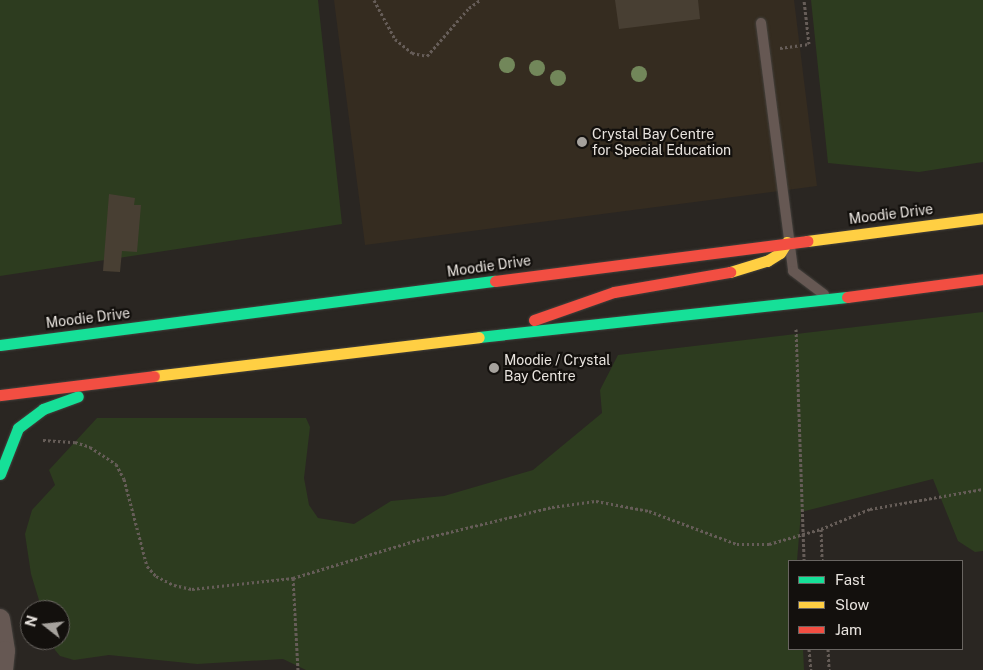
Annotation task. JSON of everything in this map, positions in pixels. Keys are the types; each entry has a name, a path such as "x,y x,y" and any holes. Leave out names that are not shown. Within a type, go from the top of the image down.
{"main road":[{"name":"Moodie Drive","path":"0,345 788,241 983,218"},
{"path":"492,335 614,292 739,271 767,261 780,253 788,241"},
{"path":"0,394 492,335 795,304 983,279"},
{"path":"0,474 18,428 30,418 43,409 124,379"}],"street":[{"path":"0,619 5,651 3,670"}],"lane":[{"path":"761,23 793,271 818,292 837,298"}],"path":[{"path":"374,0 395,39 412,53 427,56 469,8 480,0"},
{"path":"764,51 809,44 804,0"},
{"path":"795,304 804,560"},
{"path":"38,439 90,447 116,464 124,479 148,566 156,576 192,589 294,578 417,540 552,507 596,501 649,512 737,544 769,544 802,536 870,509 983,489"},
{"path":"821,529 822,560"},
{"path":"294,578 298,670"},
{"path":"809,650 811,670"},
{"path":"828,650 829,670"}],"shaded area":[{"name":"Crystal Bay Centre for Special Education","path":"334,0 794,0 817,186 365,245"}],"green space":[{"path":"0,0 318,0 342,224 0,276"},
{"path":"811,0 983,0 983,162 919,172 828,163"},
{"path":"983,312 983,551 975,552 958,541 933,479 801,512 797,560 788,560 788,650 803,650 804,670 306,670 283,659 197,664 109,655 74,660 60,656 55,650 70,650 70,600 39,600 31,574 25,534 32,510 55,485 49,470 97,418 306,418 310,427 304,478 309,505 318,518 354,524 391,501 444,496 533,470 602,413 600,390 618,355"}],"building":[{"path":"615,0 698,0 700,19 619,29"},
{"path":"109,194 135,198 134,205 141,205 137,252 122,251 120,272 103,271"}],"traffic: fast":[{"path":"0,345 495,281"},
{"path":"479,337 847,297"},
{"path":"0,474 18,428 43,409 78,396"}],"traffic: slow":[{"path":"807,241 983,218"},
{"path":"730,272 767,261 780,253 787,242"},
{"path":"154,376 479,337"}],"traffic: jam":[{"path":"495,281 807,241"},
{"path":"534,320 614,292 730,272"},
{"path":"847,297 983,279"},
{"path":"0,395 154,376"}],"place":[{"name":"Crystal Bay Centre for Special Education","path":"582,142"},
{"name":"Moodie / Crystal Bay Centre","path":"494,368"}]}
